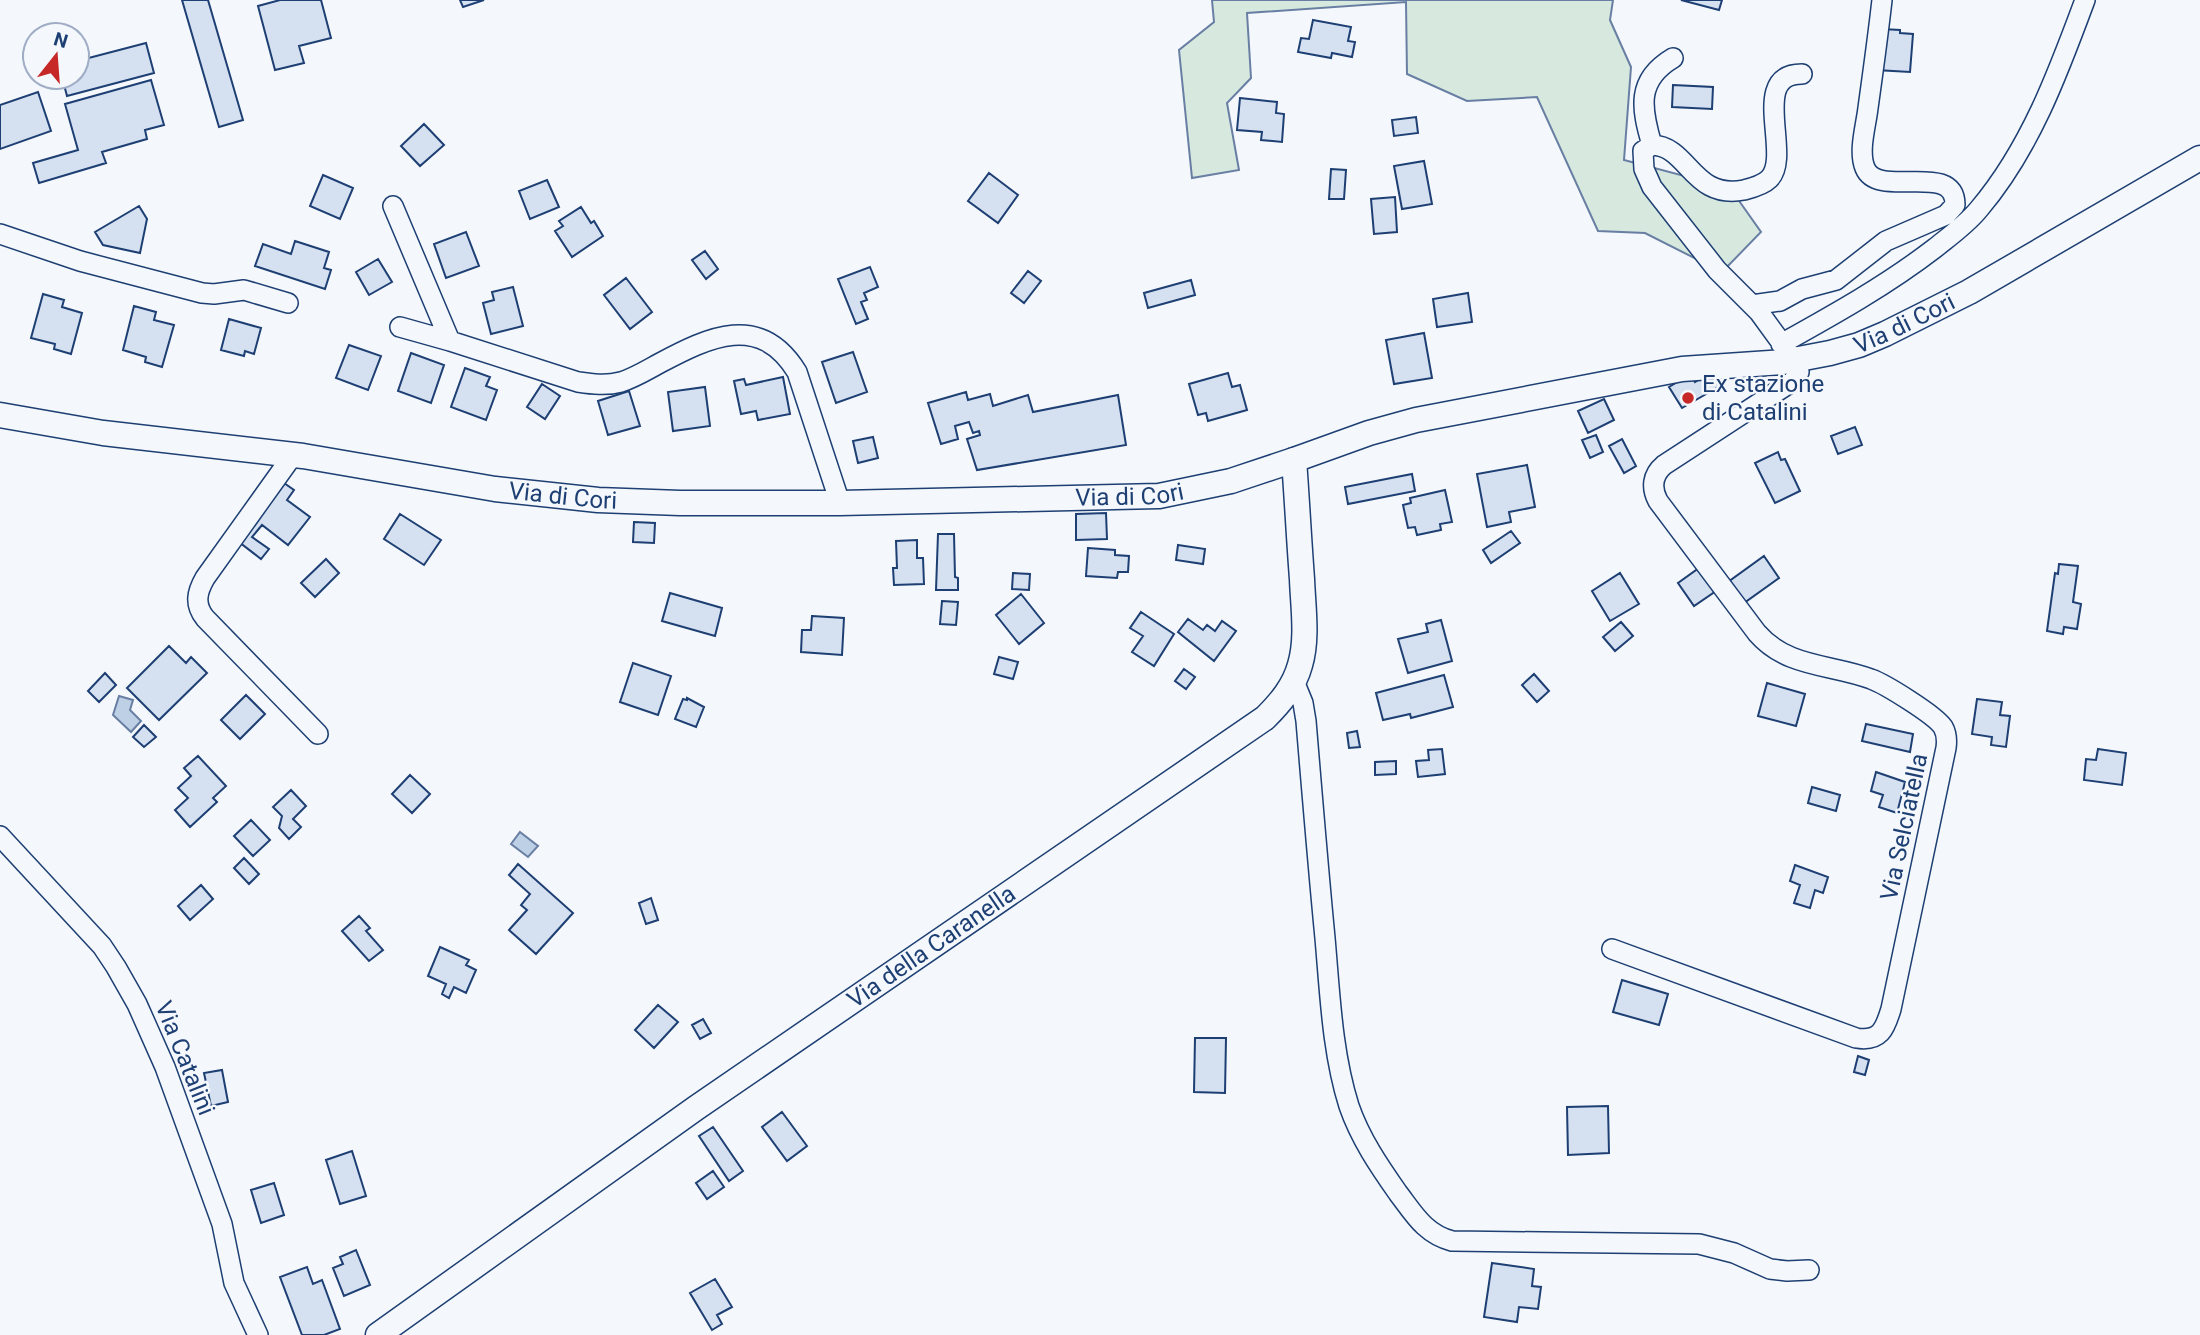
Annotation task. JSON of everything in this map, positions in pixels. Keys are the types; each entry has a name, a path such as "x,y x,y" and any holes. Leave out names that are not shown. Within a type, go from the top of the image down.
{"main road":[{"name":"Via di Cori","path":"0,415 115,435 292,455 484,487 598,500 840,503 1159,496 1223,483 1369,433 1424,419 1682,369 1788,352 1830,353 1859,345 1937,309 2200,158"},
{"name":"Via della Caranella","path":"377,1335 720,1092 1254,728 1280,703 1301,664 1304,635 1294,460"}],"street":[{"path":"1752,305 1780,301 1802,289 1836,280 1885,241 1940,218 1951,212 1955,205 1953,194 1943,186 1925,181 1882,181 1871,176 1865,167 1863,146 1882,0"},
{"path":"1802,74 1783,79 1777,89 1774,106 1776,166 1771,176 1763,183 1732,191 1713,188 1665,148 1652,145 1645,148 1642,156 1652,187 1717,270 1752,305 1788,352 1890,282 1955,232 1979,209 2013,162 2044,103 2085,0"},
{"path":"1652,145 1644,115 1646,87 1657,69 1673,58"},
{"path":"393,206 450,341"},
{"path":"0,234 80,261 202,293 244,290 288,303"},
{"path":"400,327 578,382 604,384 629,379 715,338 739,334 759,338 782,353 797,372 840,503"},
{"name":"Via Selciatella","path":"1612,949 1856,1038 1875,1037 1883,1029 1891,1009 1946,748 1944,730 1931,716 1880,682 1793,659 1768,645 1658,501 1653,486 1656,475 1664,465 1793,381 1798,372 1788,352"},
{"path":"292,455 205,578 197,598 199,610 205,618 318,734"},
{"path":"1294,681 1303,703 1306,721 1331,1009 1343,1080 1350,1107 1366,1145 1421,1224 1435,1235 1452,1241 1699,1244 1734,1253 1770,1269 1809,1270"},
{"name":"Via Catalini","path":"0,836 102,946 137,1004 165,1067 225,1233 234,1283 258,1335"}],"shaded area":[{"path":"1212,0 1613,0 1610,20 1631,67 1624,160 1730,188 1761,232 1722,272 1645,233 1598,231 1537,97 1467,101 1407,74 1406,2 1247,13 1251,78 1227,103 1239,170 1192,178 1179,50 1214,22"}],"water":[{"path":"119,696 133,700 130,710 141,721 131,732 113,715"},
{"path":"520,832 538,846 528,857 511,844"}],"building":[{"path":"182,0 208,0 243,120 219,127"},
{"path":"280,0 321,0 331,38 299,46 304,63 275,70 258,6"},
{"path":"460,0 484,0 463,7"},
{"path":"1681,0 1722,0 1719,10"},
{"path":"1313,20 1351,27 1348,41 1355,42 1352,57 1332,53 1331,58 1298,52 1301,38 1309,39"},
{"path":"1882,29 1913,34 1910,72 1876,70"},
{"path":"146,43 154,73 91,90 91,57"},
{"path":"151,80 164,125 145,130 147,139 102,152 106,163 39,183 33,163 78,150 65,104"},
{"path":"1673,85 1713,87 1712,109 1672,107"},
{"path":"66,91 86,91 67,96"},
{"path":"38,92 51,131 0,149 0,105"},
{"path":"1240,98 1277,102 1276,113 1284,114 1282,142 1261,140 1262,132 1237,130"},
{"path":"1416,117 1418,133 1394,136 1392,120"},
{"path":"424,124 444,145 420,166 401,146"},
{"path":"1424,161 1432,204 1402,209 1394,166"},
{"path":"1331,169 1346,170 1344,199 1329,199"},
{"path":"989,173 1018,195 998,223 968,201"},
{"path":"323,175 353,188 340,219 310,206"},
{"path":"547,180 559,207 530,219 519,191"},
{"path":"1395,197 1397,232 1374,234 1371,199"},
{"path":"139,206 147,219 140,253 103,245 95,232"},
{"path":"581,207 603,236 572,257 555,231 563,226 559,221"},
{"path":"466,232 479,266 446,278 434,244"},
{"path":"295,241 329,252 324,268 331,270 325,289 255,266 263,244 291,254"},
{"path":"705,251 718,269 706,279 692,260"},
{"path":"378,259 392,282 369,295 356,272"},
{"path":"870,267 878,287 864,293 867,300 861,302 868,319 856,324 838,279"},
{"path":"1028,271 1041,281 1024,303 1011,293"},
{"path":"626,278 652,312 630,329 604,295"},
{"path":"1191,280 1195,295 1148,308 1144,293"},
{"path":"513,287 523,326 491,334 483,303 494,300 492,292"},
{"path":"1468,293 1472,322 1437,327 1433,299"},
{"path":"43,294 64,300 62,307 82,313 71,354 54,349 55,344 31,338"},
{"path":"134,306 156,312 154,320 174,325 162,367 145,362 146,357 123,350"},
{"path":"229,319 261,328 254,354 245,351 244,356 221,350"},
{"path":"1424,333 1432,378 1394,384 1386,340"},
{"path":"349,345 381,356 368,390 336,378"},
{"path":"853,352 867,392 836,403 822,362"},
{"path":"411,353 444,365 431,403 398,391"},
{"path":"465,368 490,377 486,386 497,390 486,420 451,407"},
{"name":"Ex stazione di Catalini","path":"1711,372 1720,386 1682,408 1669,387 1691,374 1695,382"},
{"path":"1228,373 1232,387 1240,385 1247,410 1208,421 1206,413 1198,415 1189,384"},
{"path":"783,377 790,414 758,420 756,411 741,414 734,381 744,379 746,385"},
{"path":"542,384 560,396 545,419 527,407"},
{"path":"705,387 710,426 673,431 668,392"},
{"path":"629,391 640,426 608,435 598,401"},
{"path":"966,392 968,400 990,394 993,406 1028,395 1033,412 1118,395 1126,445 977,470 967,439 980,435 979,431 973,433 969,422 955,426 958,439 941,444 928,403"},
{"path":"1604,399 1614,420 1588,433 1578,411"},
{"path":"1855,427 1862,445 1838,454 1831,436"},
{"path":"1596,435 1603,452 1590,458 1582,440"},
{"path":"873,437 878,458 858,463 853,441"},
{"path":"1622,439 1636,466 1624,473 1609,446"},
{"path":"1778,452 1781,460 1785,459 1800,491 1775,503 1755,463"},
{"path":"1527,465 1535,507 1509,512 1511,522 1487,527 1477,474"},
{"path":"1412,474 1415,491 1348,504 1345,487"},
{"path":"284,483 294,490 287,500 310,517 288,545 262,525 252,537 269,549 261,559 239,542"},
{"path":"1445,490 1452,522 1440,524 1441,530 1417,535 1415,527 1408,528 1403,505 1411,503 1410,498"},
{"path":"1106,513 1107,539 1076,540 1076,514"},
{"path":"400,514 441,540 424,565 384,539"},
{"path":"634,522 655,523 654,543 633,542"},
{"path":"1511,531 1520,543 1491,563 1483,550"},
{"path":"938,534 954,534 958,590 936,590"},
{"path":"917,540 917,558 923,558 924,584 894,585 893,568 897,568 896,541"},
{"path":"1178,545 1205,549 1203,564 1176,560"},
{"path":"1088,548 1115,550 1115,555 1129,556 1128,572 1118,572 1117,578 1086,576"},
{"path":"1764,556 1779,578 1744,603 1728,582"},
{"path":"326,559 339,573 315,597 301,583"},
{"path":"2059,564 2078,566 2073,602 2081,604 2077,629 2064,627 2063,634 2047,631 2055,573 2058,574"},
{"path":"1699,568 1716,591 1694,606 1678,583"},
{"path":"1013,573 1030,574 1029,590 1012,589"},
{"path":"1620,573 1639,604 1610,621 1592,591"},
{"path":"670,593 722,608 715,636 662,621"},
{"path":"1021,594 1044,623 1019,644 996,615"},
{"path":"942,601 958,602 956,625 940,624"},
{"path":"1141,612 1174,634 1154,666 1132,652 1143,636 1130,628"},
{"path":"812,616 844,618 842,655 801,652 802,630 811,630"},
{"path":"1188,619 1203,630 1207,625 1215,631 1222,621 1236,631 1214,661 1178,632"},
{"path":"1441,620 1452,661 1408,673 1398,639 1428,632 1426,624"},
{"path":"1621,622 1633,636 1615,651 1603,637"},
{"path":"169,646 186,663 191,657 207,673 159,720 127,688"},
{"path":"999,657 1018,662 1013,679 994,674"},
{"path":"633,663 671,676 658,715 620,702"},
{"path":"1184,669 1195,677 1186,689 1175,681"},
{"path":"105,673 116,685 99,702 88,691"},
{"path":"1534,674 1549,691 1537,702 1522,685"},
{"path":"1444,675 1453,707 1411,718 1410,714 1383,720 1376,693"},
{"path":"1767,683 1805,694 1796,726 1758,716"},
{"path":"246,695 265,714 240,739 221,720"},
{"path":"687,698 704,707 696,727 675,719 683,699"},
{"path":"1977,699 2002,702 2000,715 2010,716 2006,747 1991,745 1992,737 1972,734"},
{"path":"1866,724 1913,734 1910,752 1862,741"},
{"path":"144,725 156,737 144,747 133,737"},
{"path":"1357,731 1360,747 1349,748 1347,733"},
{"path":"1442,749 1445,774 1418,777 1416,761 1429,760 1428,750"},
{"path":"2098,749 2126,753 2122,785 2084,780 2086,759 2096,760"},
{"path":"198,756 226,786 213,798 217,802 190,827 175,810 188,798 178,788 191,776 184,768"},
{"path":"1396,761 1396,774 1375,775 1375,762"},
{"path":"1876,772 1905,782 1897,813 1879,807 1883,795 1871,791"},
{"path":"410,775 430,794 412,813 392,794"},
{"path":"1812,787 1840,795 1836,811 1808,803"},
{"path":"291,790 306,806 293,819 301,827 289,839 279,828 282,816 273,807"},
{"path":"251,820 270,840 253,856 234,836"},
{"path":"244,858 259,874 249,884 234,868"},
{"path":"518,864 573,913 536,954 509,930 527,910 521,905 530,894 509,875"},
{"path":"1795,865 1828,877 1823,893 1815,890 1810,908 1794,903 1800,885 1790,881"},
{"path":"201,885 213,899 190,920 178,906"},
{"path":"651,898 658,920 646,924 639,903"},
{"path":"359,916 370,928 366,931 383,950 369,961 342,931"},
{"path":"440,947 469,960 466,965 476,970 466,993 454,987 449,998 442,994 446,984 428,976"},
{"path":"1622,980 1668,994 1659,1025 1613,1012"},
{"path":"658,1005 678,1022 654,1048 635,1030"},
{"path":"703,1019 711,1033 700,1039 692,1025"},
{"path":"1195,1038 1226,1038 1225,1093 1194,1092"},
{"path":"1858,1056 1869,1060 1865,1075 1854,1072"},
{"path":"222,1070 228,1102 211,1106 204,1073"},
{"path":"1608,1106 1609,1153 1568,1155 1567,1107"},
{"path":"782,1112 807,1146 787,1161 762,1127"},
{"path":"713,1127 743,1171 729,1181 699,1136"},
{"path":"352,1151 366,1196 340,1204 326,1160"},
{"path":"713,1171 724,1187 707,1199 696,1183"},
{"path":"274,1183 284,1215 261,1223 251,1190"},
{"path":"356,1250 370,1285 344,1296 333,1268 343,1264 340,1257"},
{"path":"1492,1263 1534,1269 1532,1286 1541,1287 1538,1309 1519,1307 1517,1322 1484,1317"},
{"path":"307,1267 313,1284 322,1280 340,1329 324,1335 302,1335 280,1277"},
{"path":"715,1279 732,1307 717,1315 722,1324 712,1330 690,1293"}],"place":[{"name":"Ex stazione di Catalini","path":"1688,398"}]}
